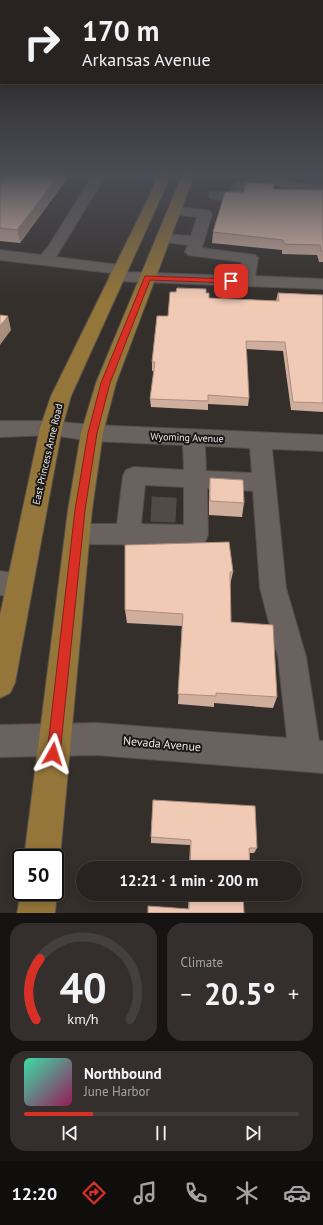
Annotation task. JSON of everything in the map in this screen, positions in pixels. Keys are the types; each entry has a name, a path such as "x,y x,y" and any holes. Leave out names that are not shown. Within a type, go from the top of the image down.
{"main road":[{"name":"East Princess Anne Road","path":"0,683 9,585 60,396 146,216"},
{"path":"43,849 78,534 92,433 106,383 172,216"},
{"path":"36,913 37,901"}],"street":[{"path":"44,260 54,250 75,216"},
{"path":"205,216 193,252 250,258 246,282"},
{"path":"163,238 197,241"},
{"path":"0,256 44,260 148,278 323,284"},
{"name":"Wyoming Avenue","path":"0,429 51,428 92,433 323,443"},
{"path":"78,534 128,534 163,529 196,535 194,438"},
{"path":"260,440 273,588 292,658 314,757"},
{"path":"128,534 134,476 165,479 195,479 264,483"},
{"name":"Nevada Avenue","path":"0,741 97,739 314,757"}],"building":[{"path":"0,216 28,216 17,230 0,228"},
{"path":"218,216 323,216 323,251 321,251 320,245 284,244 283,240 213,232"},
{"path":"177,288 206,289 206,293 209,293 209,298 279,301 278,293 323,295 323,403 293,402 285,342 246,341 249,398 208,395 208,401 150,399 155,362 152,362 157,316 168,316 170,292 176,292"},
{"path":"0,315 8,316 0,326"},
{"path":"210,478 243,480 244,503 210,501"},
{"path":"229,542 233,572 230,572 231,622 273,625 277,697 216,693 216,696 178,694 183,614 125,610 125,545"},
{"path":"153,800 255,806 257,848 249,848 250,861 190,861 191,840 151,837"},
{"path":"189,901 243,901 244,913 148,913 148,906 189,909"}],"tunnel":[{"path":"163,522 165,481"}],"route":[{"path":"53,754 80,510 92,433 106,383 148,278 231,281"}]}
